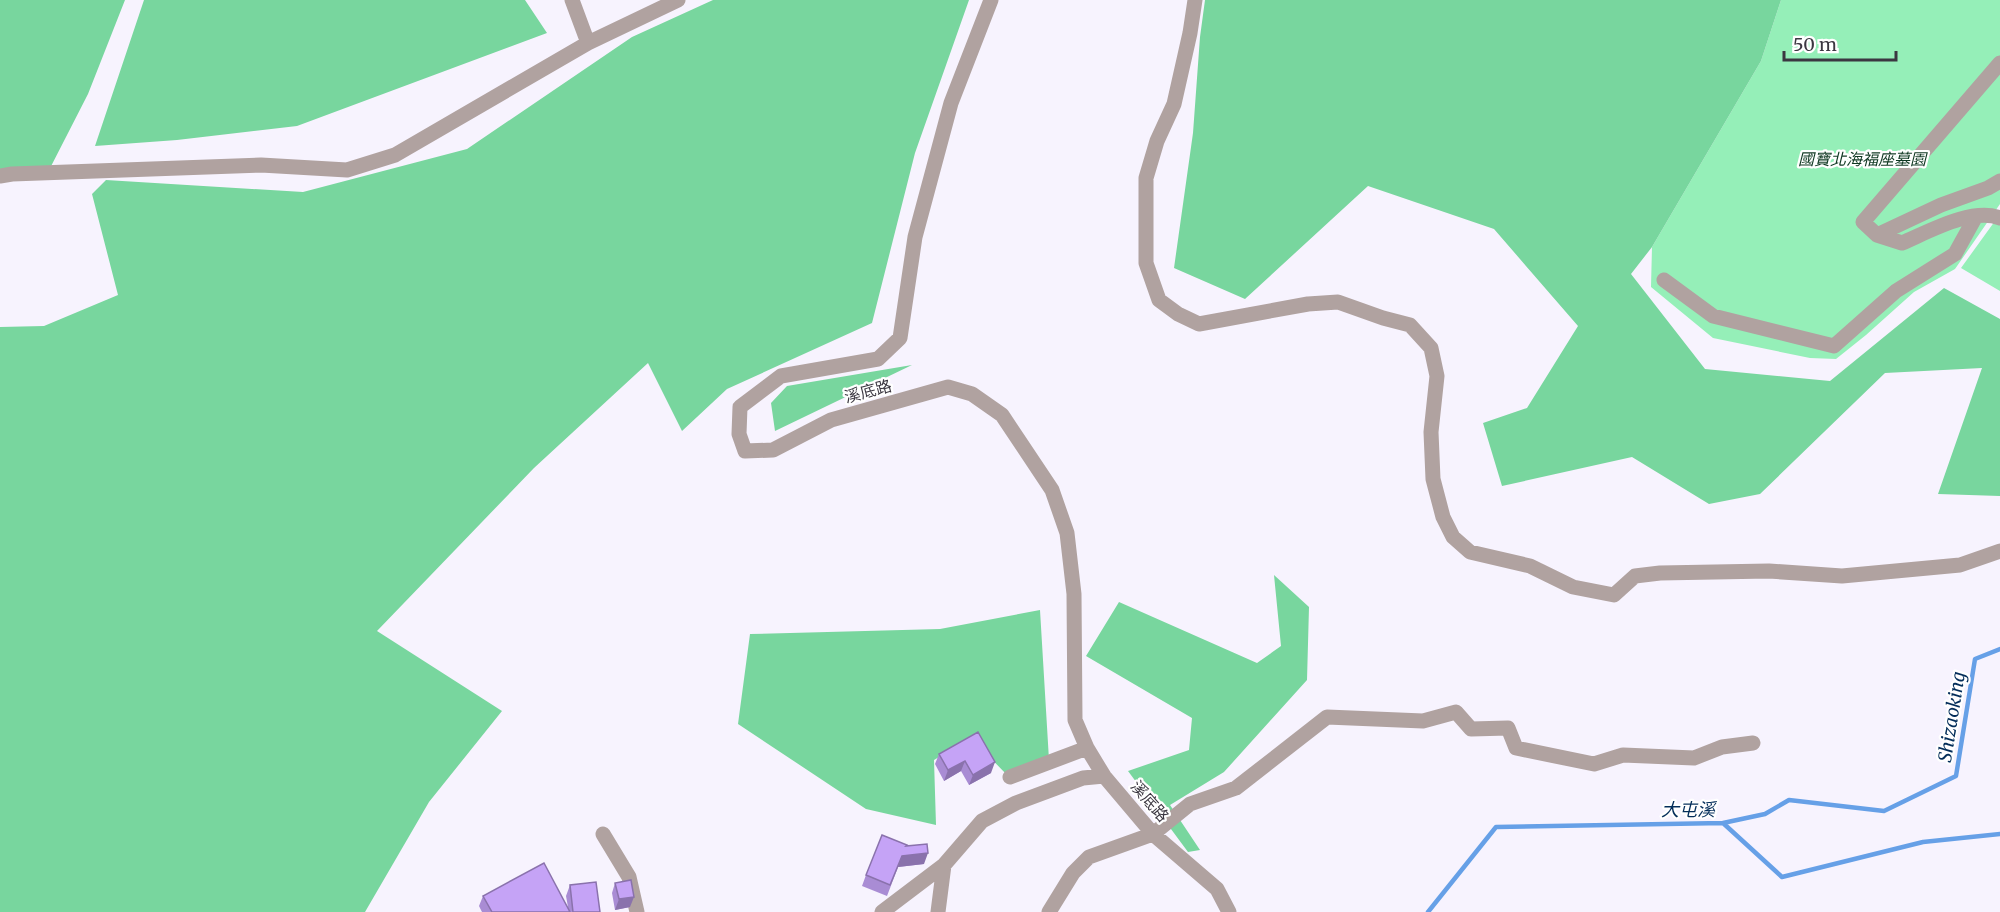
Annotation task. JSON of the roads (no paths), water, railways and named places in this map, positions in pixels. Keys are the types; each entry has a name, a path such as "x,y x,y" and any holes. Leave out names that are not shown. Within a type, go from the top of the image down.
{"street":[{"path":"572,0 588,44"},
{"path":"0,176 261,165 347,170 395,155 588,44 678,0"},
{"path":"1195,0 1174,104 1157,141 1146,178 1146,263 1159,300 1178,314 1199,324 1308,304 1338,302 1410,325 1431,348 1437,376 1431,432 1433,479 1443,517 1453,537 1470,552 1530,566 1573,587 1614,595 1635,576 1660,573 1769,571 1842,576 1960,565 2000,551"},
{"name":"溪底路","path":"991,1 948,114 915,237 900,339 878,359 781,376 740,407 739,434 745,451 773,450 831,420 948,387 972,394 1002,415 1052,490 1067,533 1074,594 1075,720 1087,748 1104,776 1153,834 1217,889 1229,912"},
{"path":"2000,63 1863,222 1877,235 1902,243 1962,218 1992,215 2000,218"},
{"path":"1877,235 2000,181"},
{"path":"1664,280 1713,316 1834,346 1896,291 1955,254 1976,216"},
{"path":"1049,912 1073,873 1089,857 1153,834 1190,804 1236,788 1327,717 1424,722 1456,712 1471,729 1508,728 1516,748 1594,764 1623,754 1694,758 1722,747 1753,743"},
{"path":"1010,777 1087,748"},
{"path":"882,912 944,865 982,822 990,817 1016,803 1083,778 1104,776"},
{"path":"603,834 629,877 637,912"},
{"path":"938,912 944,865"}],"waterway":[{"name":"Shizaoking","path":"1723,823 1765,814 1789,800 1884,811 1956,776 1975,659 2000,649"},
{"name":"大屯溪","path":"1428,912 1496,827 1723,823 1782,877 1923,842 2000,834"}],"park label":[{"name":"國寶北海福座墓園","path":"1862,159"}]}
